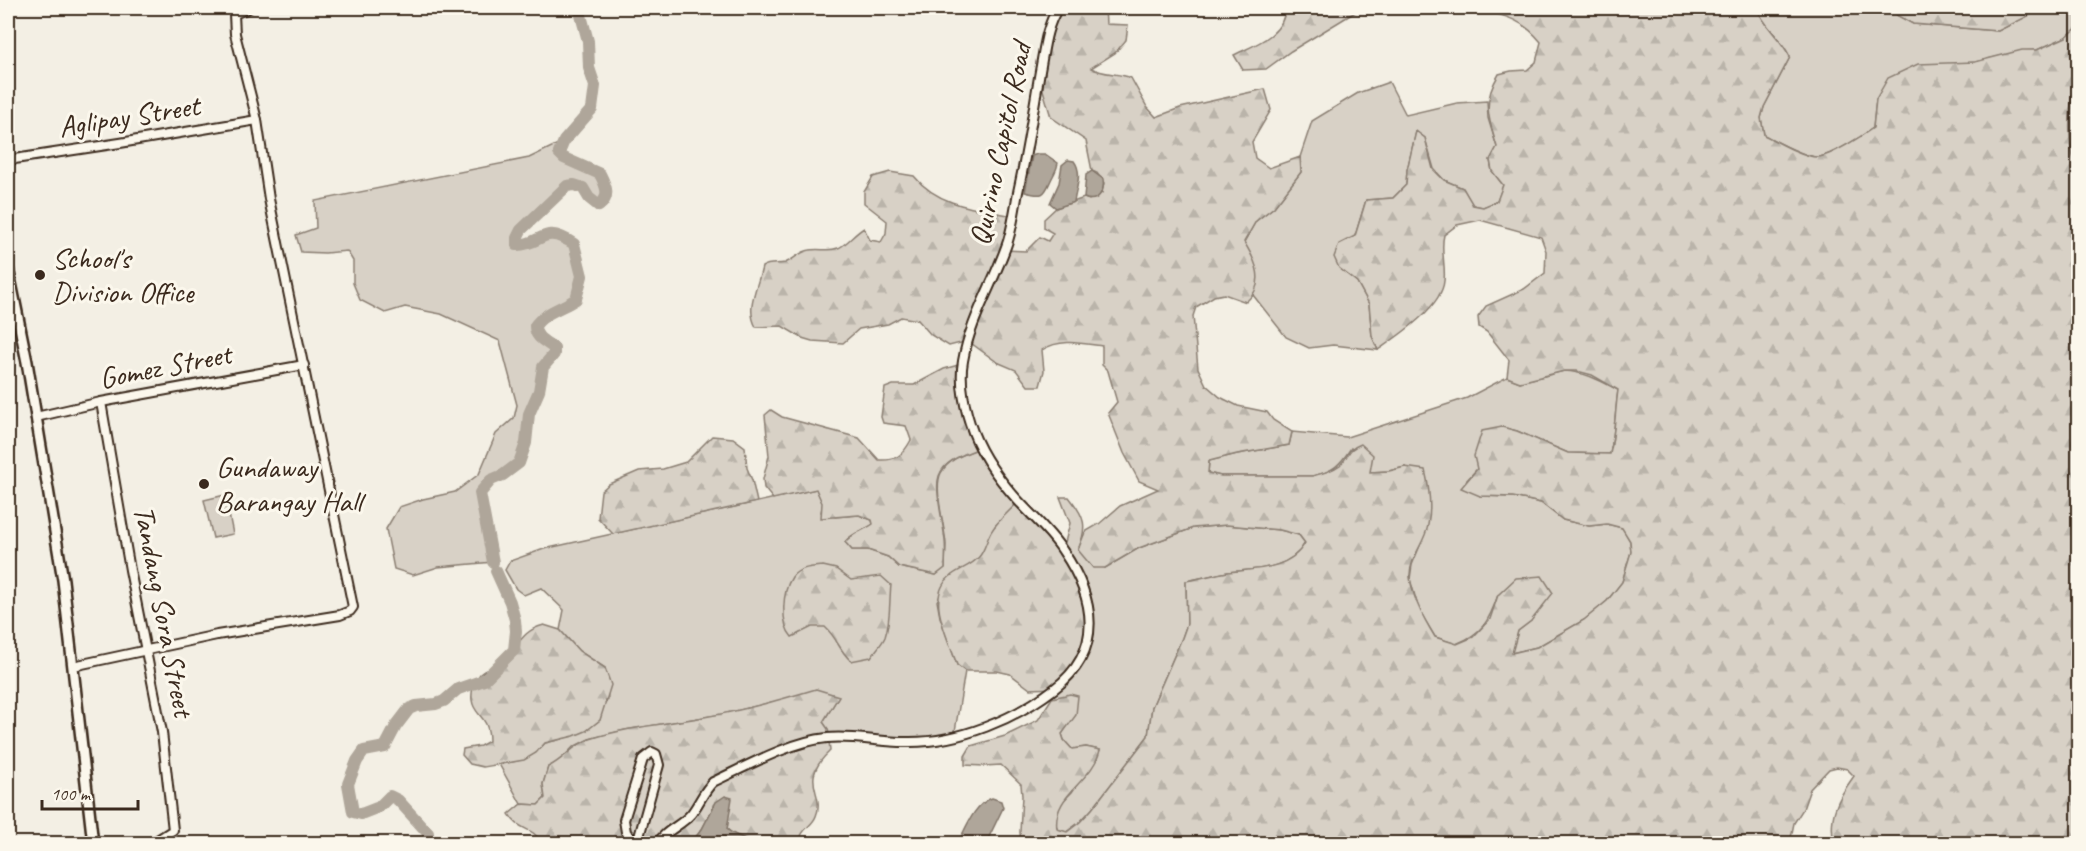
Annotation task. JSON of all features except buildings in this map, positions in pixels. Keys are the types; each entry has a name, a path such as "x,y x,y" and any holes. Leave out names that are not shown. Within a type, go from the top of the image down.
{"main road":[{"path":"8,268 63,580 93,843"}],"street":[{"path":"73,666 217,635 340,615 352,609 353,604 270,200 257,120 237,41 233,11 249,8"},
{"name":"Quirino Capitol Road","path":"657,843 690,816 704,792 713,782 802,742 825,738 914,742 954,737 992,725 1055,688 1077,664 1085,650 1091,630 1090,614 1076,574 1063,550 994,473 972,430 963,393 962,364 968,340 1009,239 1045,43 1049,26 1058,8"},
{"name":"Aglipay Street","path":"8,160 257,120"},
{"name":"Gomez Street","path":"36,417 100,402 304,365"},
{"name":"Tandang Sora Street","path":"100,402 162,732 173,830 151,843"},
{"path":"652,752 658,759 658,771 636,843 626,832 624,820 643,759 652,752"}],"green space":[{"path":"1058,8 1105,8 1106,24 1128,25 1126,40 1115,53 1091,68 1131,78 1147,107 1156,117 1180,108 1265,89 1271,110 1252,142 1255,158 1269,168 1300,157 1301,172 1274,207 1256,221 1244,242 1257,272 1258,280 1252,295 1246,302 1224,294 1214,296 1196,307 1193,316 1198,368 1206,385 1220,397 1238,406 1267,412 1273,420 1292,432 1289,445 1209,461 1208,473 1221,476 1312,476 1337,467 1350,451 1361,444 1373,455 1370,472 1405,467 1425,470 1430,497 1429,518 1426,532 1410,570 1413,592 1423,616 1435,637 1457,644 1473,637 1490,619 1498,595 1516,578 1542,576 1553,593 1531,621 1518,631 1512,653 1537,647 1584,620 1607,601 1622,582 1631,552 1630,541 1622,528 1607,524 1589,526 1563,520 1541,503 1513,497 1480,496 1461,488 1477,469 1474,456 1482,431 1502,427 1568,453 1610,454 1618,390 1592,375 1577,371 1564,371 1520,382 1507,377 1509,360 1487,332 1479,327 1478,317 1486,306 1524,289 1545,273 1546,251 1541,237 1480,220 1457,225 1444,235 1444,281 1436,301 1418,320 1378,350 1372,336 1369,304 1357,282 1339,268 1334,257 1339,244 1355,236 1366,200 1393,198 1406,185 1416,131 1425,138 1433,169 1444,180 1463,188 1473,205 1483,207 1497,201 1503,185 1492,171 1490,160 1497,147 1489,118 1490,93 1499,74 1527,70 1536,62 1541,42 1532,32 1514,20 1493,13 1458,8 1757,8 1763,21 1790,57 1764,107 1761,118 1764,135 1812,157 1824,156 1873,128 1876,99 1888,78 1918,64 1975,62 2022,50 2037,50 2066,37 2078,27 2078,78 2074,80 2071,101 2070,137 2078,168 2078,843 1834,843 1833,816 1843,792 1854,776 1847,769 1837,767 1829,769 1810,789 1803,809 1794,823 1790,843 1128,844 1123,841 1111,844 1021,843 1021,784 1001,765 965,765 965,756 971,746 1005,736 1038,720 1052,698 1070,694 1078,696 1076,715 1062,734 1064,740 1072,749 1086,747 1100,750 1090,771 1061,806 1057,817 1057,829 1067,832 1092,809 1148,736 1152,707 1187,624 1186,581 1223,573 1260,569 1281,563 1298,552 1305,543 1299,535 1280,530 1227,525 1193,528 1139,548 1105,568 1093,568 1078,550 1085,532 1099,524 1120,506 1158,489 1139,481 1124,453 1108,413 1117,402 1108,371 1102,365 1102,346 1071,342 1049,346 1042,350 1044,371 1040,386 1028,386 1016,370 997,362 968,341 949,346 931,335 918,320 901,317 888,324 859,329 843,343 812,341 782,326 756,327 752,304 762,267 765,265 785,263 806,251 838,248 864,228 870,240 881,242 886,233 887,221 864,203 864,192 873,177 890,172 914,176 924,186 946,200 959,205 1013,216 1005,250 1026,251 1040,237 1048,241 1053,233 1044,228 1044,219 1056,208 1084,198 1089,200 1102,193 1104,183 1097,173 1092,171 1086,141 1051,117 1043,90 1045,43"},
{"path":"1285,8 1362,8 1266,69 1243,70 1234,55 1259,43 1274,32 1284,17"},
{"path":"1757,8 1889,8 1913,24 1998,31 2044,8 2078,8 2078,27 2066,37 2037,50 1954,64 1876,99 1873,128 1824,156 1812,157 1764,135 1761,118 1764,107 1790,57"},
{"path":"1889,8 2044,8 1998,31 1913,24"},
{"path":"2078,78 2078,168 2071,148 2070,125 2074,80"},
{"path":"1389,82 1406,115 1457,103 1487,101 1488,118 1497,147 1490,160 1492,171 1503,185 1497,202 1483,207 1472,205 1463,188 1444,180 1434,169 1425,138 1416,132 1406,185 1393,198 1366,200 1355,236 1340,268 1357,282 1369,304 1372,336 1378,350 1333,345 1309,348 1286,337 1253,295 1257,280 1244,242 1256,221 1274,207 1301,172 1300,157 1312,121 1358,93"},
{"path":"564,141 559,153 600,174 606,195 599,206 589,198 583,188 574,185 567,186 521,230 517,238 518,245 527,244 544,236 555,235 574,244 582,276 576,299 548,314 535,326 539,336 554,348 554,354 543,368 539,391 529,415 526,443 519,463 491,480 480,492 493,562 438,567 413,575 394,569 386,529 399,507 455,492 479,474 496,434 514,418 517,405 500,341 441,314 405,307 385,313 360,300 353,283 353,261 347,251 301,252 296,235 316,228 315,201 529,158"},
{"path":"962,364 963,393 980,448 951,461 939,476 938,499 945,541 945,568 936,575 899,567 888,557 868,550 852,550 845,542 854,534 873,524 872,520 859,515 821,518 822,503 816,489 773,499 764,488 763,479 769,456 765,415 771,410 782,417 859,438 879,460 890,459 902,453 911,440 906,426 883,423 881,417 885,388 893,385 914,385 944,369"},
{"path":"1564,371 1585,375 1618,390 1610,454 1568,453 1502,427 1477,469 1466,481 1480,496 1513,497 1541,503 1563,520 1589,526 1607,524 1623,528 1630,541 1631,552 1622,582 1607,601 1584,620 1537,647 1511,653 1518,631 1531,621 1498,595 1488,619 1473,635 1456,644 1435,637 1419,610 1410,579 1412,565 1421,543 1405,467 1370,472 1351,448 1335,467 1312,476 1220,476 1208,473 1209,461 1289,445 1292,432 1347,437 1467,398 1507,377 1520,382"},
{"path":"712,436 733,438 745,447 747,468 757,502 613,534 598,518 601,491 609,484 639,471 663,469 686,462"},
{"path":"980,448 1019,501 995,526 977,560 952,575 937,601 940,617 957,665 965,671 954,737 914,743 830,738 823,722 838,697 772,702 723,714 625,730 589,739 573,747 559,762 548,767 543,784 545,798 538,805 521,804 499,764 525,759 545,743 587,729 600,720 602,709 608,699 605,668 579,651 560,630 564,610 541,588 524,595 516,589 505,570 510,561 544,549 816,489 823,503 821,512 835,517 859,515 872,520 873,524 854,534 845,542 852,550 868,550 888,557 899,567 936,575 945,568 946,544 938,488 941,473 953,460"},
{"path":"225,495 233,534 213,538 204,500"},
{"path":"1060,497 1069,497 1082,516 1084,528 1078,550 1105,568 1139,548 1193,528 1227,525 1280,530 1299,535 1305,543 1298,552 1281,563 1260,569 1223,573 1186,581 1187,624 1152,707 1148,736 1092,809 1066,832 1057,829 1055,819 1060,804 1072,792 1100,750 1086,747 1072,749 1064,740 1062,734 1067,726 1053,698 1063,550 1070,523"},
{"path":"1019,501 1063,550 1090,614 1085,650 1055,688 1030,689 1010,674 997,671 965,671 957,665 941,618 939,594 944,584 952,575 979,557 994,528"},
{"path":"823,566 836,569 851,580 881,576 891,585 887,631 884,640 871,657 851,661 825,627 812,627 792,637 788,631 784,616 784,599 792,577 802,569"},
{"path":"544,625 560,630 579,651 605,668 611,685 600,720 586,731 545,743 536,753 524,760 483,767 470,764 462,755 463,749 480,746 489,741 487,726 473,706 473,690 476,680 482,672 506,659 524,636"},
{"path":"816,689 839,696 823,722 828,729 830,751 815,771 814,786 818,808 814,820 802,835 800,843 752,843 727,829 728,822 716,803 702,829 691,843 542,843 534,833 517,824 509,814 521,804 538,805 545,798 543,784 548,767 590,739 632,729 732,712"}],"shaded area":[{"path":"1045,154 1058,163 1046,190 1041,194 1025,192 1032,156"},
{"path":"1068,160 1074,161 1078,170 1074,202 1056,208 1050,203 1059,183 1062,165"},
{"path":"1092,171 1103,179 1102,192 1097,198 1084,198 1086,175"},
{"path":"725,796 732,798 727,829 752,843 691,843 702,829 716,802"},
{"path":"992,798 1001,801 1003,808 986,843 958,843 975,811"}],"waterway":[{"path":"493,562 480,493 491,480 503,475 519,463 526,443 529,414 539,391 543,367 554,354 554,348 539,336 535,326 548,314 576,299 582,276 574,244 555,235 544,236 526,244 517,245 517,238 521,230 567,186 574,185 583,188 589,198 599,206 606,195 600,174 564,158 559,153 564,141 592,109 595,86 589,68 588,41 579,8"},
{"path":"424,844 428,839 428,833 398,800 390,796 379,807 361,814 353,812 348,784 357,761 364,751 385,747 396,726 409,709 444,701 458,689 484,680 514,650 515,620 510,602 496,571"}],"place":[{"name":"School's Division Office","path":"40,275"},
{"name":"Gundaway Barangay Hall","path":"204,484"}]}
